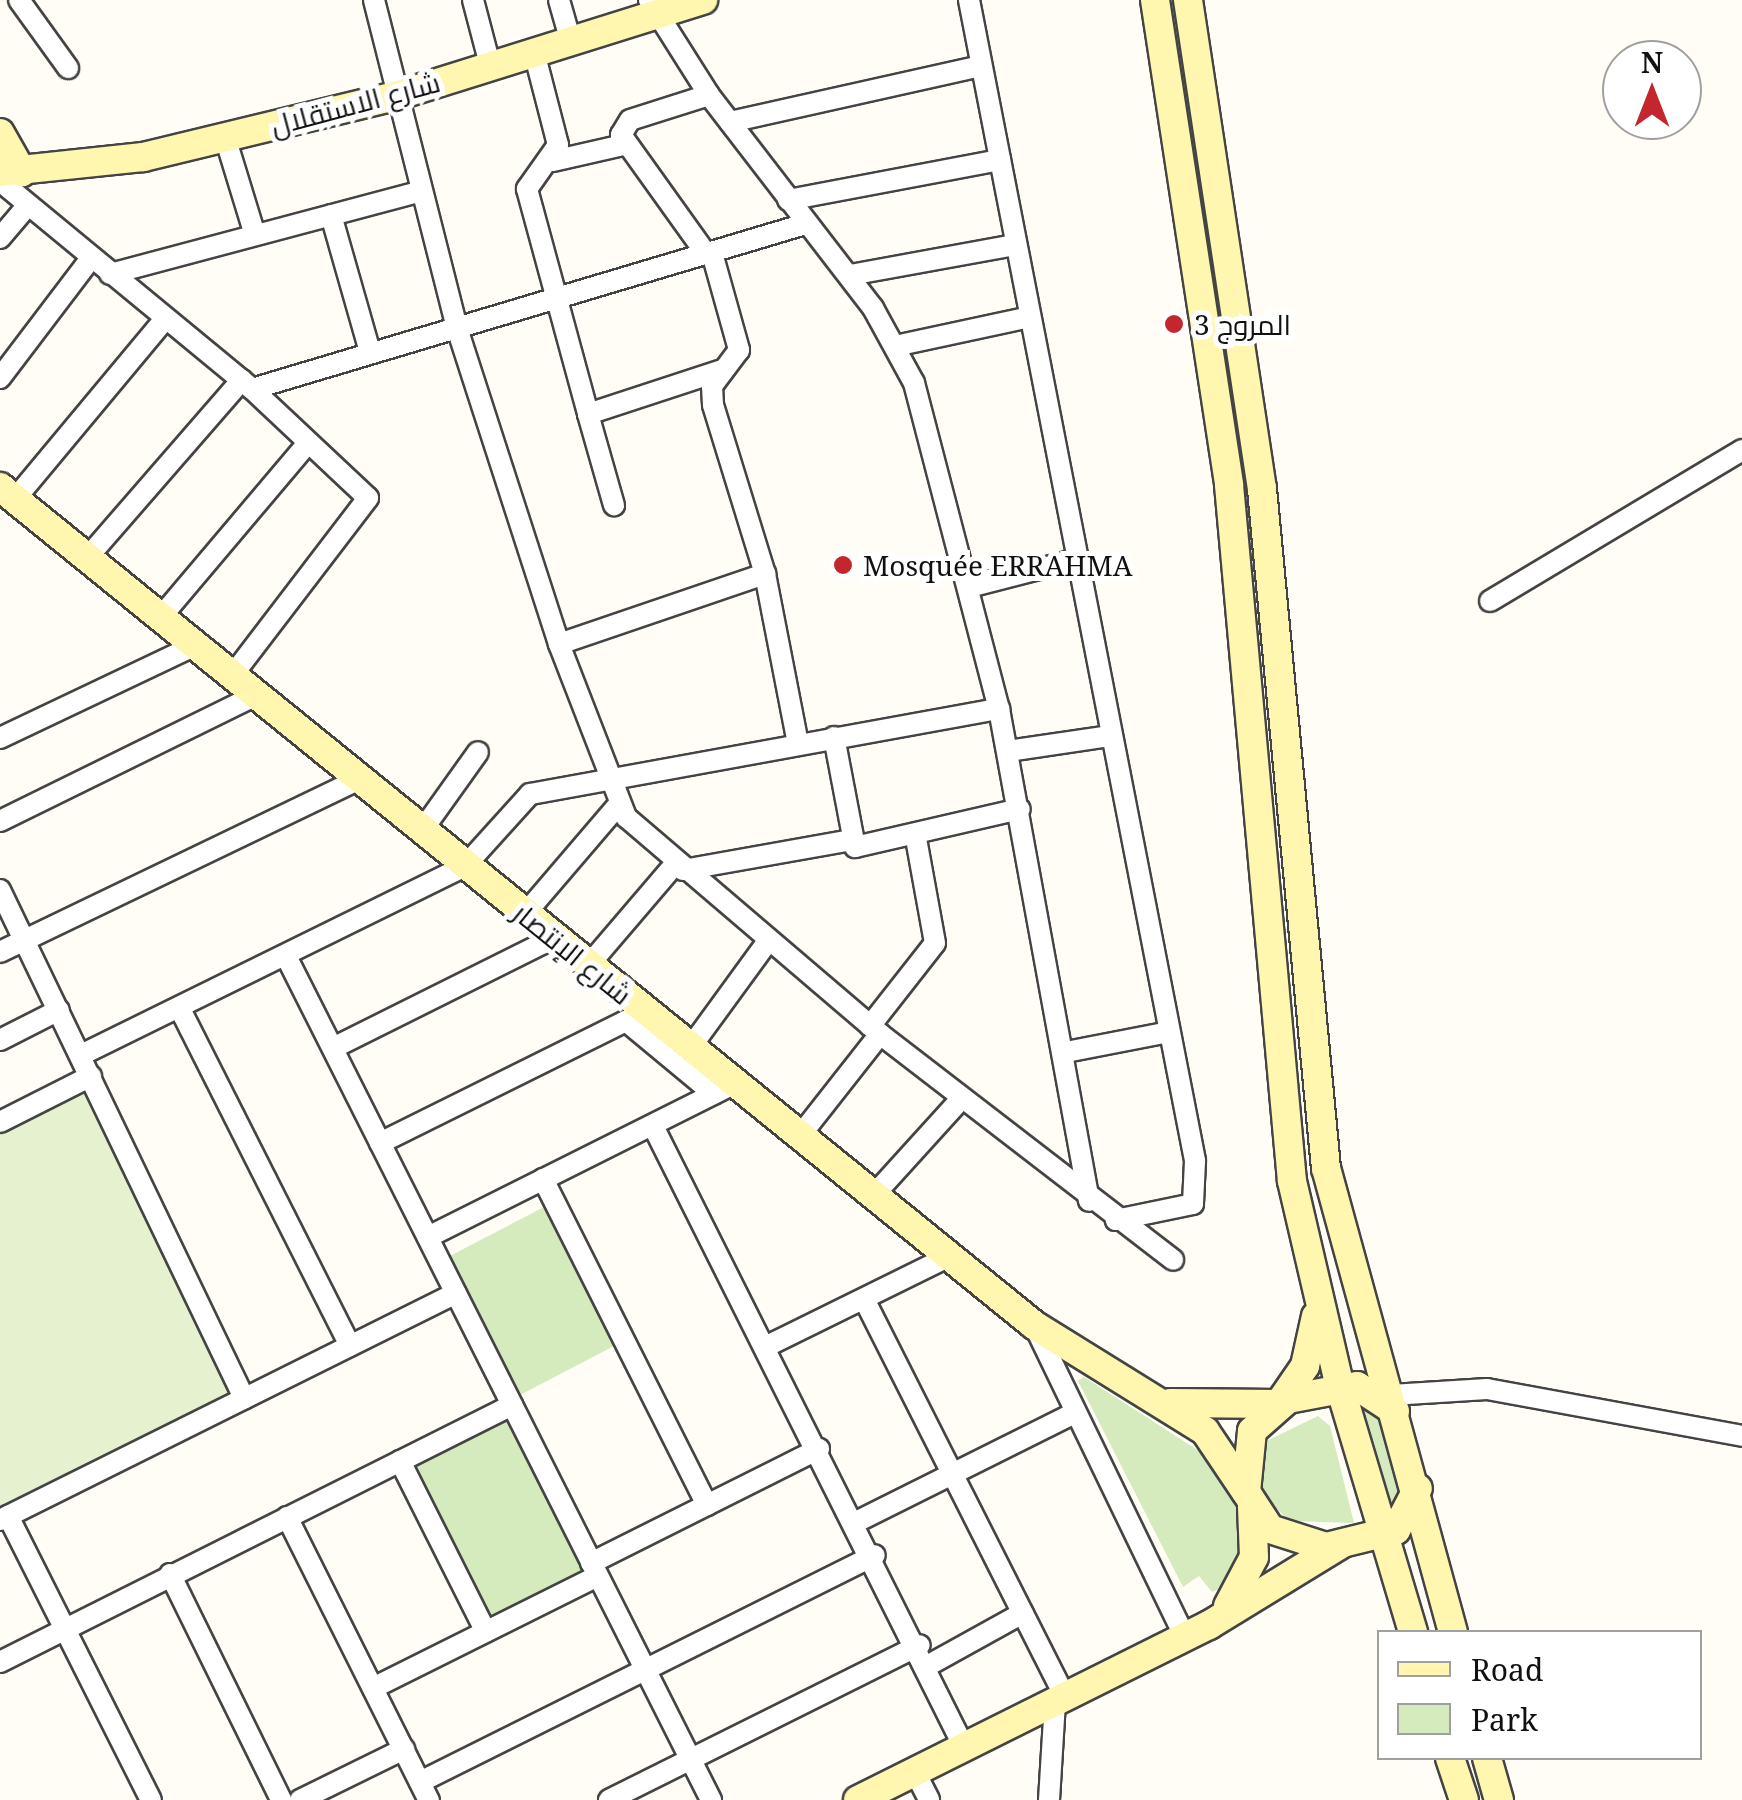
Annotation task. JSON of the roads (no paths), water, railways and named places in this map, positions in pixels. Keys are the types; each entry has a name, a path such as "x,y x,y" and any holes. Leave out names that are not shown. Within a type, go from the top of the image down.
{"main road":[{"name":"شارع الاستقلال","path":"7,175 225,137 396,96 571,42 652,8 704,0"},
{"path":"1154,0 1229,485 1292,1181 1340,1387 1413,1630"},
{"path":"1188,0 1262,490 1326,1168 1417,1482 1452,1630"},
{"path":"0,133 7,175"},
{"name":"شارع الإنتصار","path":"8,493 690,1048 724,1089 799,1137 1034,1325 1158,1402 1221,1447 1249,1499"},
{"path":"1197,1631 1249,1575 1246,1446 1279,1404 1312,1350 1317,1295"},
{"path":"1158,1402 1230,1410 1279,1404 1340,1387 1378,1392 1395,1406"},
{"path":"1249,1499 1296,1544 1341,1544 1386,1536 1411,1514 1417,1482"},
{"path":"858,1800 1197,1631 1341,1544"},
{"path":"1451,1760 1464,1800"},
{"path":"1488,1760 1499,1800"}],"street":[{"path":"18,0 68,68"},
{"path":"374,0 456,324 558,644 620,804 679,867 874,1030 1089,1201 1173,1260"},
{"path":"473,0 490,65"},
{"path":"559,0 571,42"},
{"path":"969,0 1074,560 1169,1032 1196,1191 1179,1210 1116,1220"},
{"path":"652,8 709,95 805,224 850,275 895,346 928,423 1008,751 1066,1052 1089,1201"},
{"path":"534,52 556,135 553,161"},
{"path":"730,122 981,66"},
{"path":"622,144 630,120 709,95"},
{"path":"225,137 255,235"},
{"path":"614,505 527,189 534,170 553,161 622,144"},
{"path":"588,414 719,371 740,350 709,254 622,144"},
{"path":"788,200 1000,160"},
{"path":"7,175 28,204 247,385 360,487 367,505 232,676"},
{"path":"110,274 421,191"},
{"path":"0,238 28,204"},
{"path":"331,215 370,352"},
{"path":"87,558 247,385 560,298 805,224"},
{"path":"850,275 1014,245"},
{"path":"0,378 92,258"},
{"path":"895,346 1030,317"},
{"path":"8,493 164,320"},
{"path":"719,371 713,405 766,574 798,743"},
{"path":"160,618 308,443"},
{"path":"1490,601 1742,450"},
{"path":"968,587 1074,560"},
{"path":"558,644 766,574"},
{"path":"0,738 194,646"},
{"path":"0,821 256,695"},
{"path":"81,1054 466,866 530,794 606,775 999,710"},
{"path":"1008,751 1110,736"},
{"path":"834,737 852,840"},
{"path":"422,832 478,752"},
{"path":"0,952 358,779"},
{"path":"524,914 620,804"},
{"path":"588,966 679,867 852,840 869,847 1020,809"},
{"path":"799,1137 935,943 916,838"},
{"path":"0,890 244,1398"},
{"path":"332,1048 554,938"},
{"path":"690,1048 768,941"},
{"path":"286,956 711,1800"},
{"path":"180,1008 350,1346"},
{"path":"0,1040 59,1010"},
{"path":"380,1143 626,1021 724,1089 428,1237"},
{"path":"1066,1052 1169,1032"},
{"path":"0,1122 91,1076"},
{"path":"873,1196 960,1099"},
{"path":"652,1126 875,1554 930,1665 964,1747"},
{"path":"543,1180 707,1505"},
{"path":"767,1346 948,1257"},
{"path":"151,1800 4,1518 456,1293"},
{"path":"864,1299 1022,1613 1060,1699 1049,1800"},
{"path":"1034,1325 1075,1413 1197,1631"},
{"path":"1395,1406 1487,1388 1742,1436"},
{"path":"0,1662 512,1405"},
{"path":"858,1521 1075,1413"},
{"path":"373,1688 486,1632 707,1505 820,1449"},
{"path":"400,1461 486,1632"},
{"path":"287,1517 425,1791 646,1669 875,1554"},
{"path":"170,1574 281,1800"},
{"path":"930,1665 1022,1613"},
{"path":"609,1800 920,1645"},
{"path":"300,1800 404,1749"},
{"path":"915,1772 929,1800"}],"place":[{"name":"المروج 3","path":"1174,324"},
{"name":"Mosquée ERRAHMA","path":"843,565"}]}
